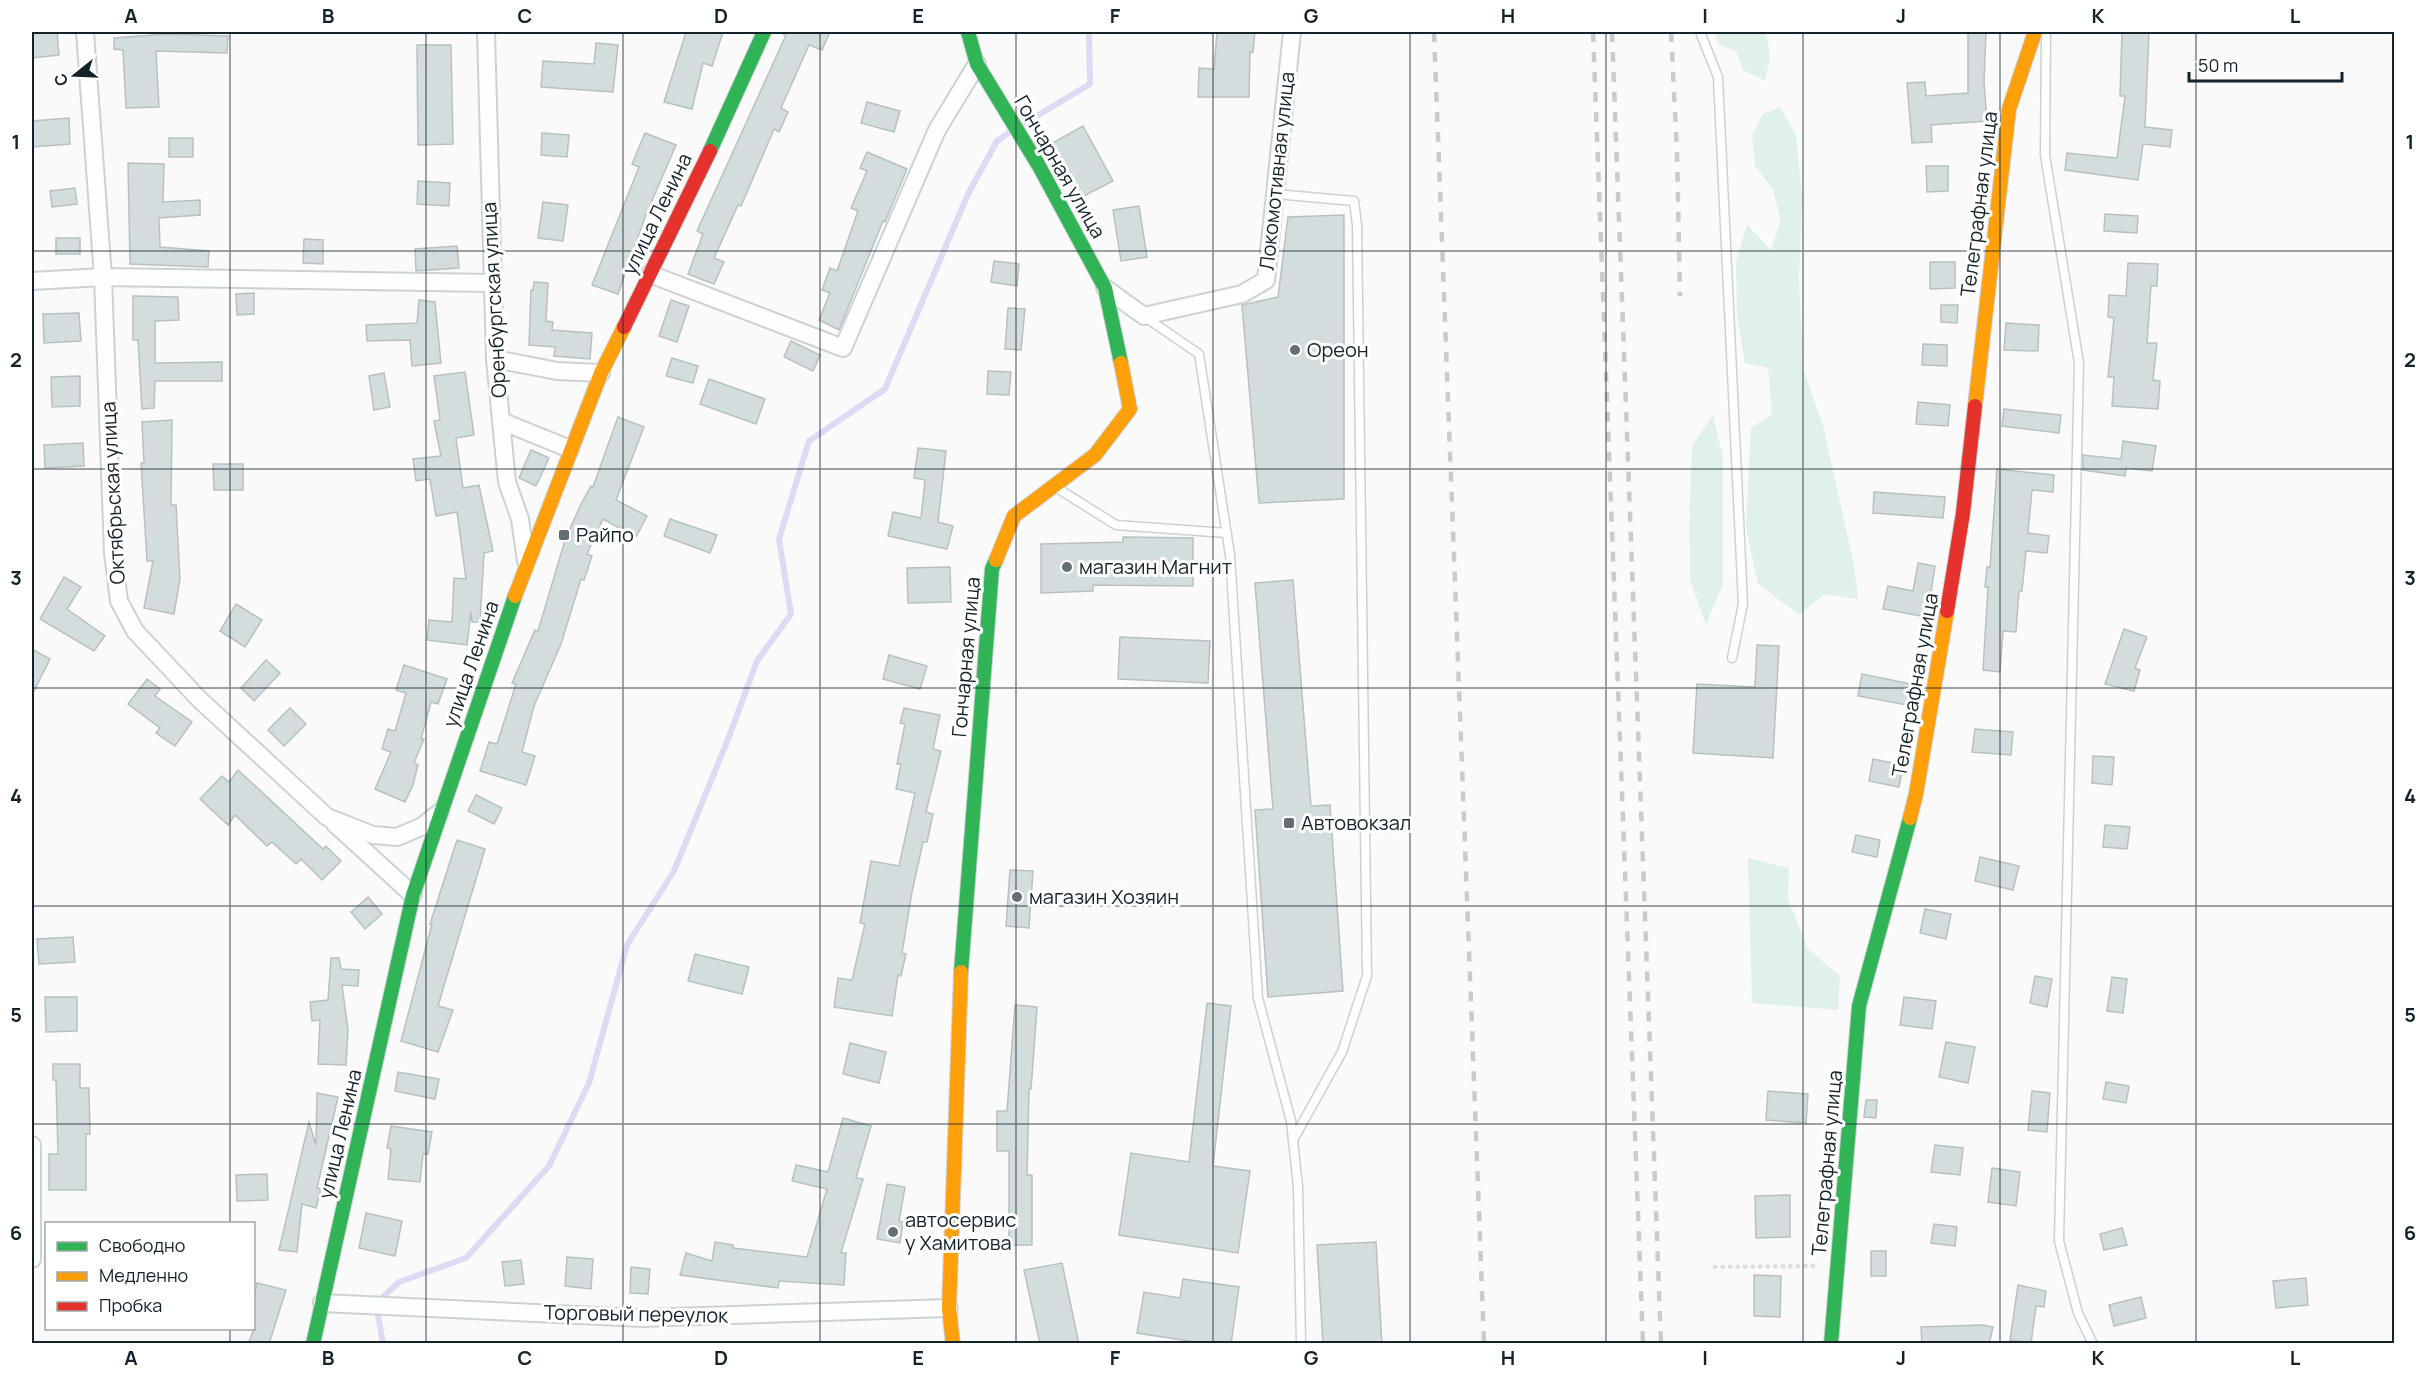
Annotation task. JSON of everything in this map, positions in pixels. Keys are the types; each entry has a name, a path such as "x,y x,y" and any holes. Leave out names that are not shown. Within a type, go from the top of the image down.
{"street":[{"name":"Октябрьская улица","path":"85,32 103,277 113,553 119,601 135,631 199,699 327,817 373,835 397,837 421,827 441,811"},
{"name":"Оренбургская улица","path":"486,32 491,283 495,359 507,482 520,519 526,565"},
{"name":"улица Ленина","path":"313,1344 413,895 441,811 526,565 601,373 764,32"},
{"name":"Гончарная улица","path":"953,1344 949,1308 962,957 992,569 1014,516 1095,455 1130,409 1106,288 1039,166 977,64 969,32"},
{"name":"Локомотивная улица","path":"1144,316 1242,294 1266,280 1292,32"},
{"name":"Телеграфная улица","path":"1831,1344 1859,1006 1916,794 1963,513 2009,109 2035,32"},
{"path":"650,274 843,348 937,130 977,64"},
{"path":"32,281 103,277 491,283"},
{"path":"1106,288 1144,316"},
{"path":"495,359 557,371 601,373"},
{"path":"501,421 570,448"},
{"path":"327,817 413,895"},
{"path":"32,1145 32,1259"},
{"name":"Торговый переулок","path":"322,1303 642,1318 949,1308"}],"lane":[{"path":"1700,32 1718,77 1719,89 1743,604 1732,658"},
{"path":"2046,32 2045,155 2079,363 2059,1241 2078,1313 2093,1344"},
{"path":"1275,194 1354,201 1357,225 1368,976 1342,1052 1293,1140"},
{"path":"1144,316 1199,354 1227,533 1258,998 1291,1121 1298,1187 1301,1344"},
{"path":"1054,486 1116,525 1227,533"}],"path":[{"path":"1713,1267 1838,1265"}],"shaded area":[{"path":"1715,32 1766,32 1770,57 1765,81 1743,70 1736,51 1719,45"},
{"path":"1780,107 1796,135 1802,197 1799,279 1803,369 1823,425 1854,565 1858,599 1824,594 1799,615 1758,584 1746,528 1751,428 1772,414 1768,368 1745,363 1737,316 1736,261 1747,225 1771,250 1781,220 1773,190 1755,166 1752,135 1763,114"},
{"path":"1713,415 1723,457 1723,584 1706,625 1690,579 1689,527 1692,446"},
{"path":"1748,858 1789,868 1788,899 1808,949 1840,976 1838,1010 1752,1003"}],"building":[{"path":"32,32 57,32 59,55 32,58"},
{"path":"686,32 723,32 712,66 703,63 692,109 664,102"},
{"path":"779,32 830,32 822,50 809,45 781,108 788,112 779,132 774,129 741,206 738,205 714,258 724,262 714,284 688,274 703,234 697,231 786,35"},
{"path":"1217,32 1255,32 1253,52 1250,52 1249,97 1198,97 1199,68 1214,69"},
{"path":"1968,32 1986,32 1984,82 1987,121 1931,125 1932,142 1912,143 1907,83 1925,82 1926,96 1968,93"},
{"path":"2122,32 2149,32 2145,127 2172,130 2170,147 2143,144 2138,180 2065,170 2067,153 2117,158 2125,96 2120,96"},
{"path":"165,34 228,36 227,53 156,51 159,107 126,108 123,50 114,49 114,38"},
{"path":"596,43 618,45 613,92 541,87 543,61 594,64"},
{"path":"417,45 451,45 453,144 418,145"},
{"path":"867,102 900,111 894,132 861,123"},
{"path":"69,118 70,144 33,147 32,121"},
{"path":"1083,126 1113,181 1078,199 1049,145"},
{"path":"542,133 569,135 567,157 541,155"},
{"path":"645,133 676,145 645,217 618,294 592,285 639,167 632,164"},
{"path":"169,138 193,138 193,157 169,157"},
{"path":"867,152 907,169 885,222 883,221 839,330 819,320 830,293 822,290 830,268 837,271 858,211 851,208 867,171 860,168"},
{"path":"128,163 164,164 163,202 200,200 200,215 159,218 160,247 209,251 208,267 130,264"},
{"path":"1926,166 1948,166 1948,191 1927,192"},
{"path":"418,181 450,183 449,206 417,204"},
{"path":"75,188 77,204 52,207 50,191"},
{"path":"543,202 568,205 563,241 538,238"},
{"path":"1139,206 1147,257 1121,261 1113,210"},
{"path":"2105,214 2138,216 2137,233 2104,231"},
{"name":"Ореон","path":"1344,215 1344,499 1259,503 1242,305 1278,297 1288,217"},
{"path":"56,238 80,238 80,254 56,254"},
{"path":"304,239 323,240 323,264 303,263"},
{"path":"457,246 459,268 416,271 415,249"},
{"path":"994,261 1019,264 1017,286 991,282"},
{"path":"1930,262 1955,262 1955,288 1930,289"},
{"path":"2128,263 2158,264 2157,286 2151,286 2147,343 2157,343 2153,380 2160,381 2158,409 2112,406 2114,377 2108,377 2114,318 2108,317 2109,295 2126,296"},
{"path":"534,282 548,283 546,321 553,322 552,330 592,333 590,359 554,356 555,347 529,345 531,290 533,290"},
{"path":"254,293 254,314 237,315 236,294"},
{"path":"133,296 178,297 179,320 155,321 155,363 222,362 222,381 155,381 154,408 142,409 138,340 133,340"},
{"path":"419,300 435,302 441,363 412,366 410,340 367,341 366,325 417,323"},
{"path":"671,300 689,306 677,342 659,336"},
{"path":"1941,305 1958,305 1957,323 1941,322"},
{"path":"1008,308 1025,309 1021,350 1005,349"},
{"path":"79,313 81,341 44,343 43,314"},
{"path":"2006,323 2039,325 2038,351 2004,350"},
{"path":"791,341 820,355 813,371 784,357"},
{"path":"1923,344 1947,345 1947,366 1922,365"},
{"path":"672,358 698,366 693,383 666,376"},
{"path":"988,371 1011,372 1009,395 987,394"},
{"path":"465,372 474,435 456,438 463,488 479,485 493,551 484,553 480,622 472,622 471,612 467,645 427,640 429,620 452,622 454,578 466,579 457,512 436,516 430,479 416,481 413,459 441,456 434,421 440,420 434,376"},
{"path":"384,373 390,407 374,410 369,376"},
{"path":"80,376 80,406 52,407 51,377"},
{"path":"709,379 765,399 756,424 700,404"},
{"path":"1918,402 1950,405 1948,426 1916,424"},
{"path":"2004,409 2061,415 2059,433 2002,426"},
{"path":"618,417 644,427 616,500 647,516 636,537 603,519 587,554 592,556 584,580 581,579 561,644 534,706 522,752 535,756 526,785 480,771 489,742 497,744 516,684 512,683 535,630 538,631 566,537 582,502 591,486 593,487"},
{"path":"172,420 171,505 176,505 180,579 174,614 144,608 153,561 147,561 141,463 144,463 142,422"},
{"path":"2123,441 2156,446 2152,471 2126,468 2125,476 2083,470 2083,455 2121,459"},
{"path":"83,443 84,466 45,468 44,445"},
{"path":"918,448 946,451 938,522 953,526 947,549 888,536 893,512 921,518 925,480 914,478"},
{"path":"531,450 549,458 536,486 519,478"},
{"path":"213,464 243,464 243,490 214,490"},
{"path":"1997,469 2054,475 2053,492 2032,490 2028,533 2049,536 2047,553 2026,551 2022,591 2019,591 2016,632 2003,631 2000,672 1983,670 1988,587 1985,587 1987,567 1990,567"},
{"path":"1874,492 1945,497 1943,518 1873,513"},
{"path":"670,519 717,535 710,553 664,536"},
{"path":"1123,537 1193,538 1193,586 1093,585 1093,591 1041,593 1041,544 1123,542"},
{"path":"1918,563 1935,566 1927,617 1883,609 1888,586 1913,591"},
{"path":"950,567 951,602 908,603 907,568"},
{"path":"64,577 81,587 67,609 105,636 94,651 40,619"},
{"path":"1293,580 1311,806 1330,805 1343,991 1268,997 1255,810 1273,809 1255,583"},
{"path":"236,604 262,620 245,647 220,631"},
{"path":"2124,629 2147,637 2135,668 2140,670 2134,691 2105,684"},
{"path":"1120,637 1210,641 1208,683 1118,679"},
{"path":"1757,645 1779,646 1773,758 1693,753 1697,684 1755,687"},
{"path":"32,649 50,659 32,695"},
{"path":"889,655 927,666 920,689 883,679"},
{"path":"266,660 280,673 254,701 241,688"},
{"path":"404,665 447,679 438,704 431,702 421,739 424,739 414,763 418,765 413,785 405,802 375,789 391,752 382,749 388,729 395,731 406,693 396,690"},
{"path":"1862,674 1916,685 1912,706 1858,696"},
{"path":"147,679 160,689 155,696 192,722 175,746 156,733 160,728 128,704"},
{"path":"290,708 306,724 284,746 268,730"},
{"path":"904,708 940,715 933,749 941,751 926,812 933,814 927,842 923,842 912,892 902,953 906,954 901,976 898,975 892,1016 834,1007 838,978 852,980 865,924 860,923 871,861 899,866 915,793 896,789 901,764 897,764 905,724 900,723"},
{"path":"1975,729 2013,732 2011,755 1972,752"},
{"path":"2093,756 2114,757 2112,785 2092,783"},
{"path":"1873,759 1903,765 1899,787 1869,781"},
{"path":"238,770 323,849 326,846 341,861 322,880 301,859 296,864 272,842 267,846 235,815 228,825 200,799 222,776 229,782"},
{"path":"476,795 502,808 494,824 468,811"},
{"path":"2105,825 2130,827 2127,849 2103,847"},
{"path":"1856,835 1880,840 1877,857 1852,852"},
{"path":"457,840 485,849 438,1006 453,1010 438,1052 401,1041 432,924 430,924"},
{"path":"1980,857 2019,866 2013,890 1975,881"},
{"path":"1010,870 1033,871 1029,928 1006,926"},
{"path":"368,897 382,914 365,929 351,912"},
{"path":"1925,909 1951,914 1946,939 1920,933"},
{"path":"73,937 75,962 39,964 37,939"},
{"path":"695,954 749,967 742,994 688,981"},
{"path":"331,958 339,958 341,969 359,970 358,986 342,985 348,1030 346,1065 318,1064 320,1020 312,1021 310,1002 328,1000"},
{"path":"2035,976 2052,979 2047,1007 2030,1003"},
{"path":"2112,977 2127,979 2123,1013 2107,1011"},
{"path":"45,997 77,997 77,1031 46,1032"},
{"path":"1904,997 1936,1001 1932,1029 1900,1025"},
{"path":"1207,1003 1231,1006 1213,1166 1250,1171 1238,1253 1119,1235 1131,1153 1189,1162"},
{"path":"1015,1005 1037,1007 1031,1089 1029,1089 1027,1175 1032,1175 1032,1245 1009,1245 1009,1151 997,1151 997,1111 1007,1111"},
{"path":"1946,1042 1975,1047 1968,1083 1939,1077"},
{"path":"850,1043 886,1052 879,1083 843,1074"},
{"path":"53,1064 80,1064 80,1088 89,1088 90,1134 86,1134 86,1190 49,1190 49,1154 58,1154 56,1080 53,1080"},
{"path":"398,1072 439,1079 435,1099 395,1091"},
{"path":"2106,1082 2129,1086 2126,1103 2103,1099"},
{"path":"1768,1091 1808,1094 1806,1123 1766,1120"},
{"path":"2032,1091 2050,1093 2047,1132 2028,1130"},
{"path":"317,1093 338,1097 317,1188 321,1189 316,1208 302,1204 297,1252 279,1250 309,1122 316,1145"},
{"path":"1866,1100 1877,1100 1876,1118 1864,1117"},
{"path":"843,1118 871,1126 856,1178 863,1179 841,1253 846,1253 844,1285 779,1281 778,1288 680,1275 686,1253 712,1261 715,1242 733,1245 733,1248 807,1257 827,1189 792,1181 796,1165 828,1172"},
{"path":"391,1126 432,1132 428,1154 423,1154 420,1182 388,1179 391,1149 387,1148"},
{"path":"1935,1145 1963,1148 1960,1175 1931,1172"},
{"path":"1992,1168 2020,1172 2016,1206 1988,1202"},
{"path":"267,1174 268,1200 237,1201 236,1175"},
{"path":"887,1184 905,1187 899,1221 903,1222 900,1243 877,1239"},
{"path":"1790,1195 1790,1237 1756,1238 1755,1196"},
{"path":"366,1213 402,1221 395,1256 359,1248"},
{"path":"1934,1224 1957,1227 1955,1246 1931,1243"},
{"path":"2122,1228 2127,1245 2104,1250 2100,1234"},
{"path":"1376,1242 1382,1344 1323,1344 1317,1245"},
{"path":"1871,1251 1886,1251 1886,1276 1871,1276"},
{"path":"567,1257 593,1259 591,1289 565,1286"},
{"path":"521,1260 524,1284 505,1286 502,1262"},
{"path":"1062,1263 1079,1344 1040,1344 1024,1270"},
{"path":"631,1267 650,1269 648,1294 630,1293"},
{"path":"1754,1275 1781,1276 1780,1317 1754,1316"},
{"path":"2306,1278 2308,1305 2276,1308 2273,1281"},
{"path":"1183,1279 1239,1287 1231,1344 1209,1344 1137,1333 1144,1292 1180,1298"},
{"path":"257,1283 286,1290 269,1344 248,1344 255,1330"},
{"path":"2018,1285 2046,1291 2044,1307 2036,1306 2031,1343 2010,1340"},
{"path":"2141,1297 2146,1318 2114,1326 2109,1305"},
{"path":"1983,1325 1993,1327 1989,1344 1922,1344 1921,1327"}],"waterway":[{"path":"1020,126 1090,84 1089,32"},
{"path":"384,1296 399,1282 466,1258 549,1166 589,1083 627,945 674,871 727,742 757,661 791,614 779,539 809,441 885,389 968,194 997,141 1011,131"},
{"path":"378,1315 383,1344"}],"railway":[{"path":"1434,32 1484,1344"},
{"path":"1593,32 1643,1344"},
{"path":"1612,32 1661,1344"},
{"path":"1671,32 1677,152 1680,296"}],"traffic: fast":[{"path":"710,151 764,32"},
{"path":"968,32 977,64 1039,166 1105,288 1121,363"},
{"path":"961,972 992,569 996,560"},
{"path":"313,1344 413,895 515,596"},
{"path":"1831,1344 1859,1006 1910,818"}],"traffic: slow":[{"path":"1975,406 2009,109 2035,32"},
{"path":"515,596 601,373 624,327"},
{"path":"996,560 1014,516 1095,455 1130,409 1121,363"},
{"path":"1910,818 1947,611"},
{"path":"953,1344 949,1308 961,972"}],"traffic: jam":[{"path":"624,327 710,151"},
{"path":"1947,611 1963,513 1975,406"}],"place":[{"name":"Ореон","path":"1295,350"},
{"name":"Райпо","path":"564,535"},
{"name":"магазин Магнит","path":"1067,567"},
{"name":"Автовокзал","path":"1289,823"},
{"name":"магазин Хозяин","path":"1017,897"},
{"name":"автосервис у Хамитова","path":"893,1232"}]}
